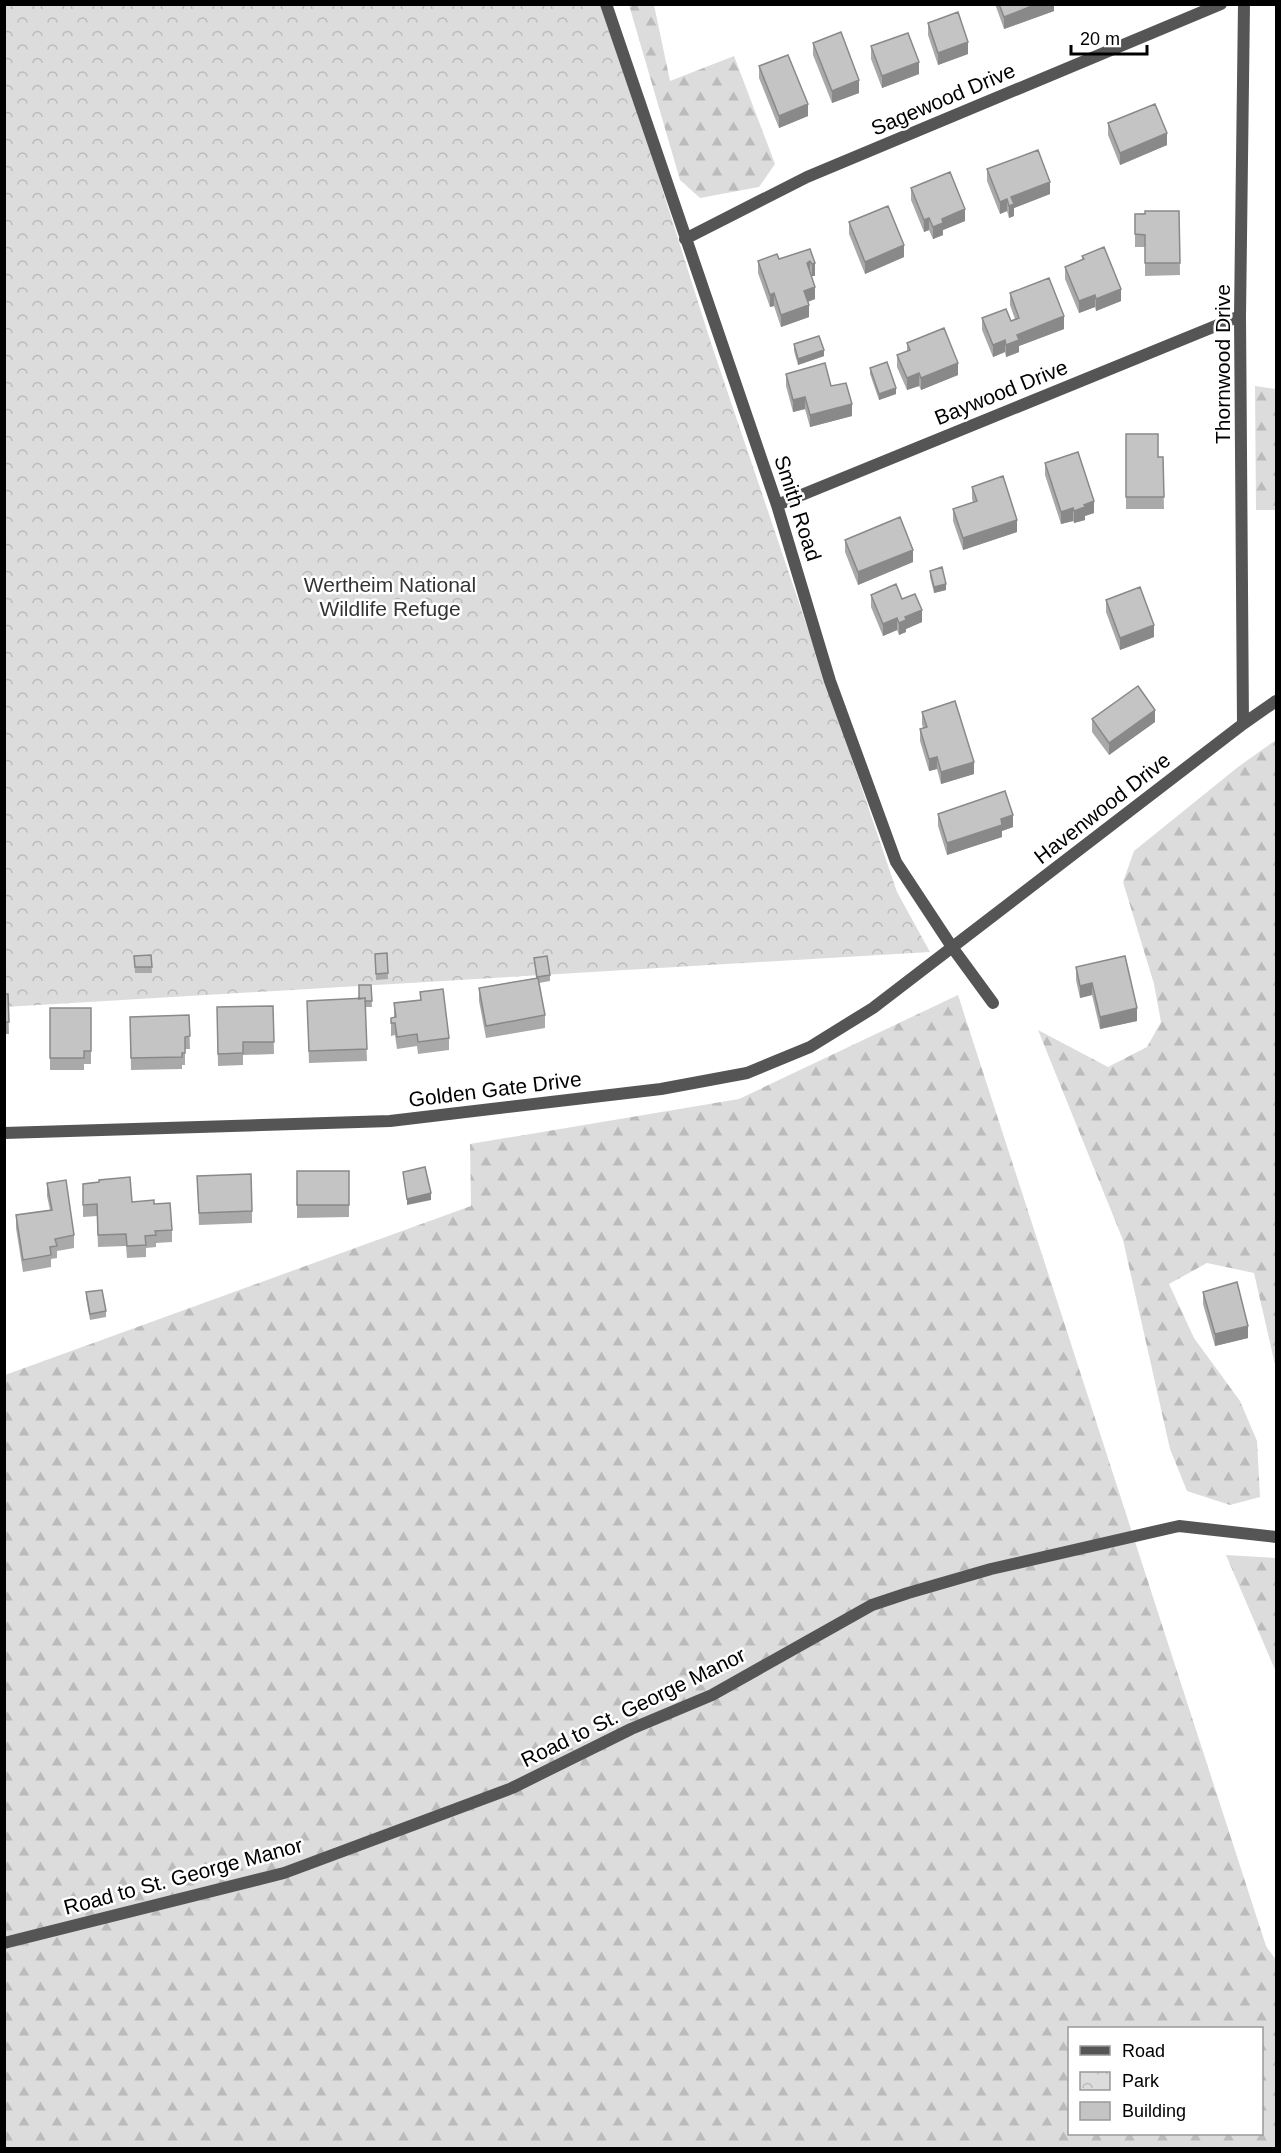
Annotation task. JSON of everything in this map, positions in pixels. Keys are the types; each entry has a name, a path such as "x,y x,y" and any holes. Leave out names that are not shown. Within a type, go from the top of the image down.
{"street":[{"name":"Smith Road","path":"606,4 777,505 830,681 896,862 952,947 993,1003"},
{"name":"Sagewood Drive","path":"685,238 807,177 1221,4"},
{"name":"Thornwood Drive","path":"1243,724 1240,316 1244,4"},
{"name":"Baywood Drive","path":"777,505 1240,316"},
{"name":"Havenwood Drive","path":"952,947 1276,701"},
{"name":"Golden Gate Drive","path":"4,1133 390,1121 661,1089 747,1073 810,1047 873,1008 952,947"},
{"name":"Road to St. George Manor","path":"4,1943 284,1873 512,1788 631,1729 712,1695 872,1605 908,1593 991,1569 1179,1526 1276,1537"}],"green space":[{"name":"Wertheim National Wildlife Refuge","path":"5,5 604,5 711,343 897,892 930,952 5,1007"},
{"path":"629,5 654,5 670,81 734,56 775,164 759,187 700,198 680,180"},
{"path":"1255,386 1276,389 1276,510 1256,510"},
{"path":"1276,740 1276,1369 1254,1273 1207,1263 1169,1284 1194,1338 1240,1401 1257,1441 1260,1497 1230,1505 1187,1491 1170,1449 1123,1240 1038,1030 1108,1067 1147,1047 1161,1022 1154,984 1123,882 1134,851 1238,767"},
{"path":"958,995 1266,1946 1276,1960 1276,2148 5,2148 5,1375 471,1206 470,1144 739,1099"},
{"path":"1226,1555 1276,1558 1276,1672"}],"building":[{"path":"999,4 1037,4 1004,17"},
{"path":"958,12 968,42 938,53 928,23"},
{"path":"841,32 859,80 832,91 813,43"},
{"path":"908,33 919,62 882,76 871,46"},
{"path":"788,55 808,104 779,116 759,66"},
{"path":"1155,104 1167,133 1120,153 1108,123"},
{"path":"1038,150 1050,182 1011,197 1014,204 1009,206 1007,199 1000,202 987,169"},
{"path":"950,172 965,209 942,219 943,223 933,227 929,218 924,220 911,188"},
{"path":"888,206 904,245 865,262 849,222"},
{"path":"1145,211 1179,211 1180,263 1145,263 1145,235 1135,234 1135,214 1145,214"},
{"path":"1104,247 1121,289 1096,299 1095,295 1079,301 1065,267 1084,259 1082,256"},
{"path":"810,249 815,263 812,264 810,261 807,263 815,287 804,291 809,305 781,315 774,293 770,295 758,261 777,254 779,259"},
{"path":"1049,278 1064,316 1017,335 1019,340 1006,345 1005,340 993,345 982,318 1006,309 1011,321 1019,318 1010,293"},
{"path":"944,328 958,363 921,378 919,373 907,378 897,355 910,350 907,343"},
{"path":"819,336 824,350 798,359 794,344"},
{"path":"887,362 896,388 879,394 870,368"},
{"path":"825,363 831,386 846,383 852,404 810,415 805,397 793,400 786,374"},
{"path":"1126,434 1158,434 1158,457 1163,457 1164,497 1126,497"},
{"path":"1078,452 1094,501 1074,511 1073,508 1061,512 1045,463"},
{"path":"1003,476 1017,520 963,538 953,509 977,501 972,487"},
{"path":"900,517 913,550 858,572 845,540"},
{"path":"942,567 946,584 934,587 930,571"},
{"path":"896,584 902,599 915,594 922,610 905,617 906,620 899,623 897,618 883,624 871,595"},
{"path":"1140,587 1154,625 1120,638 1106,600"},
{"path":"1138,686 1155,710 1109,743 1092,719"},
{"path":"955,701 974,762 941,772 937,757 929,759 920,729 927,727 922,712"},
{"path":"1005,791 1013,815 1001,819 1002,825 947,843 938,814"},
{"path":"387,953 388,973 376,974 375,954"},
{"path":"151,955 152,967 135,967 134,956"},
{"path":"547,956 550,975 537,977 534,958"},
{"path":"1125,956 1137,1008 1100,1017 1092,983 1080,986 1076,967"},
{"path":"538,978 545,1015 486,1026 479,988"},
{"path":"359,985 371,985 372,1001 365,1001 365,998 359,999"},
{"path":"443,989 449,1038 418,1042 417,1034 397,1037 395,1023 391,1023 391,1018 396,1017 394,1003 421,1000 420,992"},
{"path":"4,994 8,994 9,1022 4,1022"},
{"path":"365,998 367,1049 309,1051 307,1001"},
{"path":"273,1006 274,1042 243,1042 243,1053 218,1054 217,1007"},
{"path":"50,1008 91,1008 91,1051 84,1051 84,1058 50,1058"},
{"path":"189,1015 190,1036 185,1037 185,1053 182,1053 182,1057 131,1058 130,1017"},
{"path":"425,1167 431,1193 407,1199 403,1172"},
{"path":"297,1171 349,1171 349,1205 297,1205"},
{"path":"251,1174 252,1211 199,1213 197,1176"},
{"path":"130,1177 132,1202 154,1200 154,1204 170,1203 172,1230 155,1231 156,1235 145,1236 146,1245 127,1246 126,1234 98,1235 97,1204 83,1205 83,1184"},
{"path":"66,1180 74,1235 55,1239 57,1246 50,1247 51,1255 23,1260 16,1215 52,1210 47,1183"},
{"path":"1237,1282 1248,1326 1215,1334 1203,1292"},
{"path":"102,1290 106,1311 90,1314 86,1292"}]}
